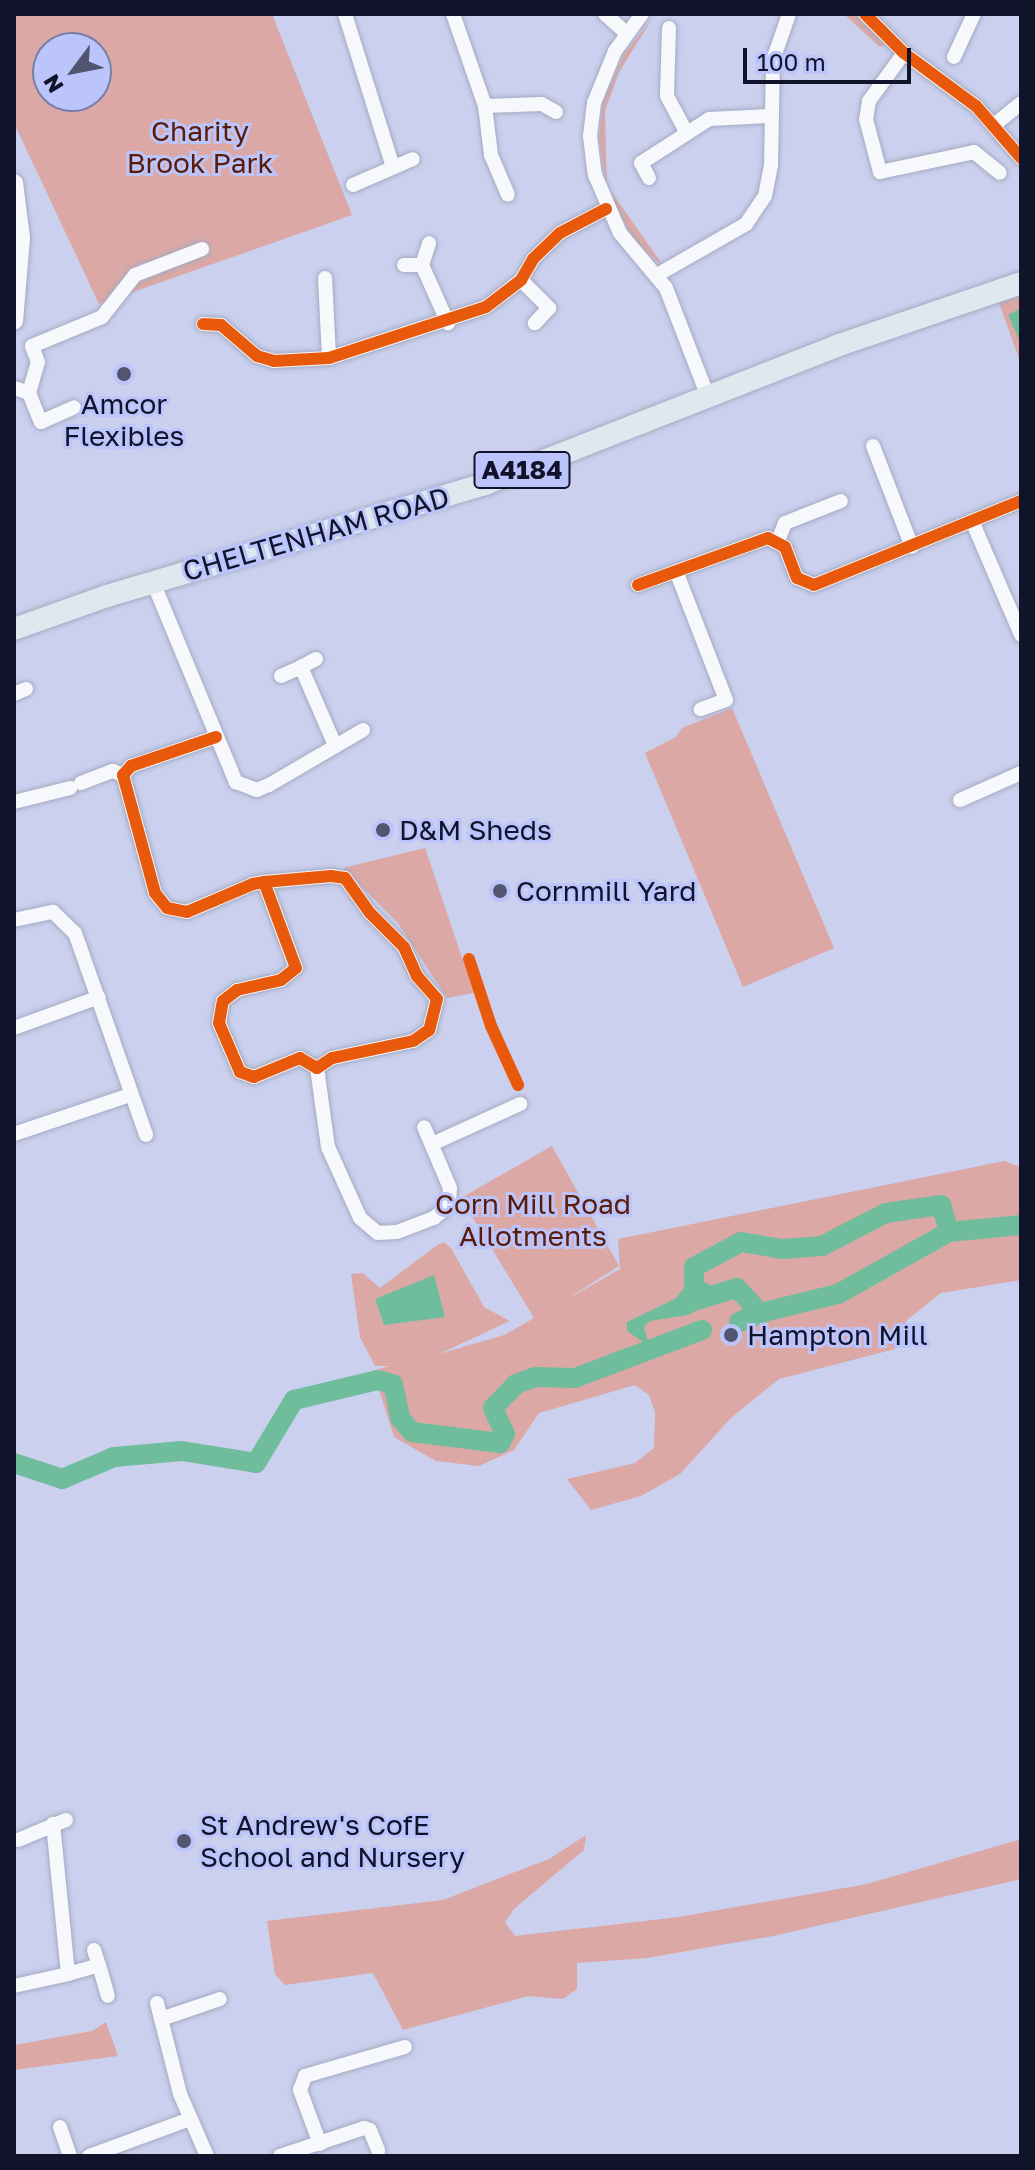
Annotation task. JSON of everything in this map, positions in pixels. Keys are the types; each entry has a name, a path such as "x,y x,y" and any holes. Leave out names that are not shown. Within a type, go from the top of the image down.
{"main road":[{"name":"CHELTENHAM ROAD","path":"14,629 153,582 485,484 886,327 1021,283"}],"street":[{"path":"345,14 393,167"},
{"path":"453,14 485,106 491,155 508,195"},
{"path":"605,14 626,33"},
{"path":"642,14 626,33 605,70 590,136 606,209 657,275 708,397"},
{"path":"657,275 729,236 752,217 770,181 769,116 773,60 789,14"},
{"path":"865,14 904,53 994,125 1021,158"},
{"path":"954,57 974,14"},
{"path":"669,28 667,96 686,131"},
{"path":"904,53 869,101 866,119 880,172 974,152 1000,173"},
{"path":"994,125 1021,103"},
{"path":"485,106 542,104 556,112"},
{"path":"649,178 641,163 686,131 709,119 769,116"},
{"path":"353,185 413,159"},
{"path":"14,183 21,238 14,321"},
{"path":"203,324 221,325 257,356 274,361 329,358 448,323 486,307 521,280 533,259 560,233 606,209"},
{"path":"429,243 422,265 448,323"},
{"path":"74,407 41,422 29,393 38,362 32,346 102,317 135,275 202,249"},
{"path":"404,265 422,265"},
{"path":"325,278 329,358"},
{"path":"521,280 549,308 535,323"},
{"path":"14,388 29,393"},
{"path":"873,446 912,547"},
{"path":"778,541 785,523 841,501"},
{"path":"778,541 806,585 843,576 1021,501"},
{"path":"972,521 1021,635"},
{"path":"638,585 753,541 778,541"},
{"path":"684,569 726,700 701,709"},
{"path":"153,582 236,782 257,790 324,754 334,743 363,730"},
{"path":"281,676 316,659"},
{"path":"301,667 334,743"},
{"path":"14,802 113,771 127,770 216,737"},
{"path":"127,770 155,893 167,908 187,912 264,882 345,878 370,913 399,940 437,999 435,1022 422,1036 332,1058 317,1068"},
{"path":"960,800 1021,773"},
{"path":"264,882 296,968 281,980 229,995 219,1023 235,1065 247,1076 295,1059 317,1068"},
{"path":"14,920 44,912 61,915 75,933 146,1135"},
{"path":"14,1028 99,997"},
{"path":"317,1068 325,1139 367,1227 397,1232 434,1218 449,1205 450,1188 424,1127"},
{"path":"14,1134 130,1095"},
{"path":"432,1144 520,1104"},
{"path":"18,1840 59,1822 68,1974"},
{"path":"94,1950 108,1996"},
{"path":"14,1986 99,1965"},
{"path":"161,2019 220,1999"},
{"path":"157,2003 190,2119 207,2156"},
{"path":"320,2144 300,2090 305,2076 405,2047"},
{"path":"89,2156 190,2119"},
{"path":"60,2127 70,2156"},
{"path":"280,2156 364,2128 370,2130 378,2150"}],"green space":[{"name":"Charity Brook Park","path":"14,14 272,14 352,215 99,304 14,123"},
{"path":"844,14 856,14 886,45 880,47"},
{"path":"652,19 619,72 605,111 607,190 599,139 603,101 624,54"},
{"path":"612,193 660,264 636,243 608,194"},
{"path":"1021,296 1021,364 999,303"},
{"path":"732,708 834,948 743,987 645,753 676,737 682,728"},
{"path":"425,848 474,993 447,998 398,923 343,868"},
{"name":"Corn Mill Road Allotments","path":"552,1146 619,1266 564,1301 620,1269 618,1239 1004,1161 1021,1167 1021,1280 941,1293 907,1320 895,1349 779,1379 731,1418 680,1474 641,1496 591,1510 567,1479 635,1463 654,1448 655,1412 649,1395 635,1385 539,1413 514,1450 479,1466 436,1461 394,1437 373,1371 389,1366 375,1366 360,1337 351,1274 363,1273 380,1288 436,1246 444,1242 451,1248 484,1307 510,1321 439,1354 504,1335 534,1318 461,1198"},
{"path":"586,1835 584,1850 514,1909 505,1922 515,1936 679,1917 867,1884 1021,1839 1021,1879 773,1936 647,1958 577,1963 577,1989 563,1999 528,1996 403,2030 373,1973 285,1985 275,1974 267,1921 443,1900 549,1859"},
{"path":"106,2022 118,2056 14,2070 14,2045 92,2031"}],"shaded area":[{"path":"1021,308 1021,344 1008,315"},
{"path":"434,1275 445,1317 384,1325 375,1299"},
{"path":"697,1278 722,1291 722,1297 688,1315 650,1321 644,1327 649,1346 627,1331 627,1322 683,1295 690,1279"}],"waterway":[{"path":"686,1301 694,1292 694,1267 741,1242 782,1249 822,1246 886,1213 941,1205 949,1232"},
{"path":"697,1300 737,1288 760,1313 838,1294 949,1232 1021,1225"},
{"path":"739,1322 760,1313"},
{"path":"14,1463 62,1479 114,1457 182,1451 256,1463 294,1400 377,1380 393,1384 400,1418 412,1432 500,1443 505,1434 493,1408 516,1384 535,1377 575,1378 702,1330"}],"cycle path":[{"path":"865,14 904,53 976,106 1021,158"},
{"path":"203,324 221,325 257,356 274,361 329,358 486,307 521,280 533,259 560,233 606,209"},
{"path":"638,585 768,538 785,547 797,578 814,585 1021,501"},
{"path":"216,737 131,766 123,775 155,893 167,908 187,912 253,884 264,882 331,876 345,878 370,913 404,947 417,976 437,999 429,1030 413,1041 332,1058 317,1068 300,1058 254,1077 240,1072 219,1023 223,1001 237,990 281,980 296,968 264,882"},
{"path":"469,959 491,1026 518,1085"}],"place":[{"name":"Amcor Flexibles","path":"124,374"},
{"name":"D&M Sheds","path":"383,830"},
{"name":"Cornmill Yard","path":"500,891"},
{"name":"Hampton Mill","path":"731,1335"},
{"name":"St Andrew's CofE School and Nursery","path":"184,1841"}]}
